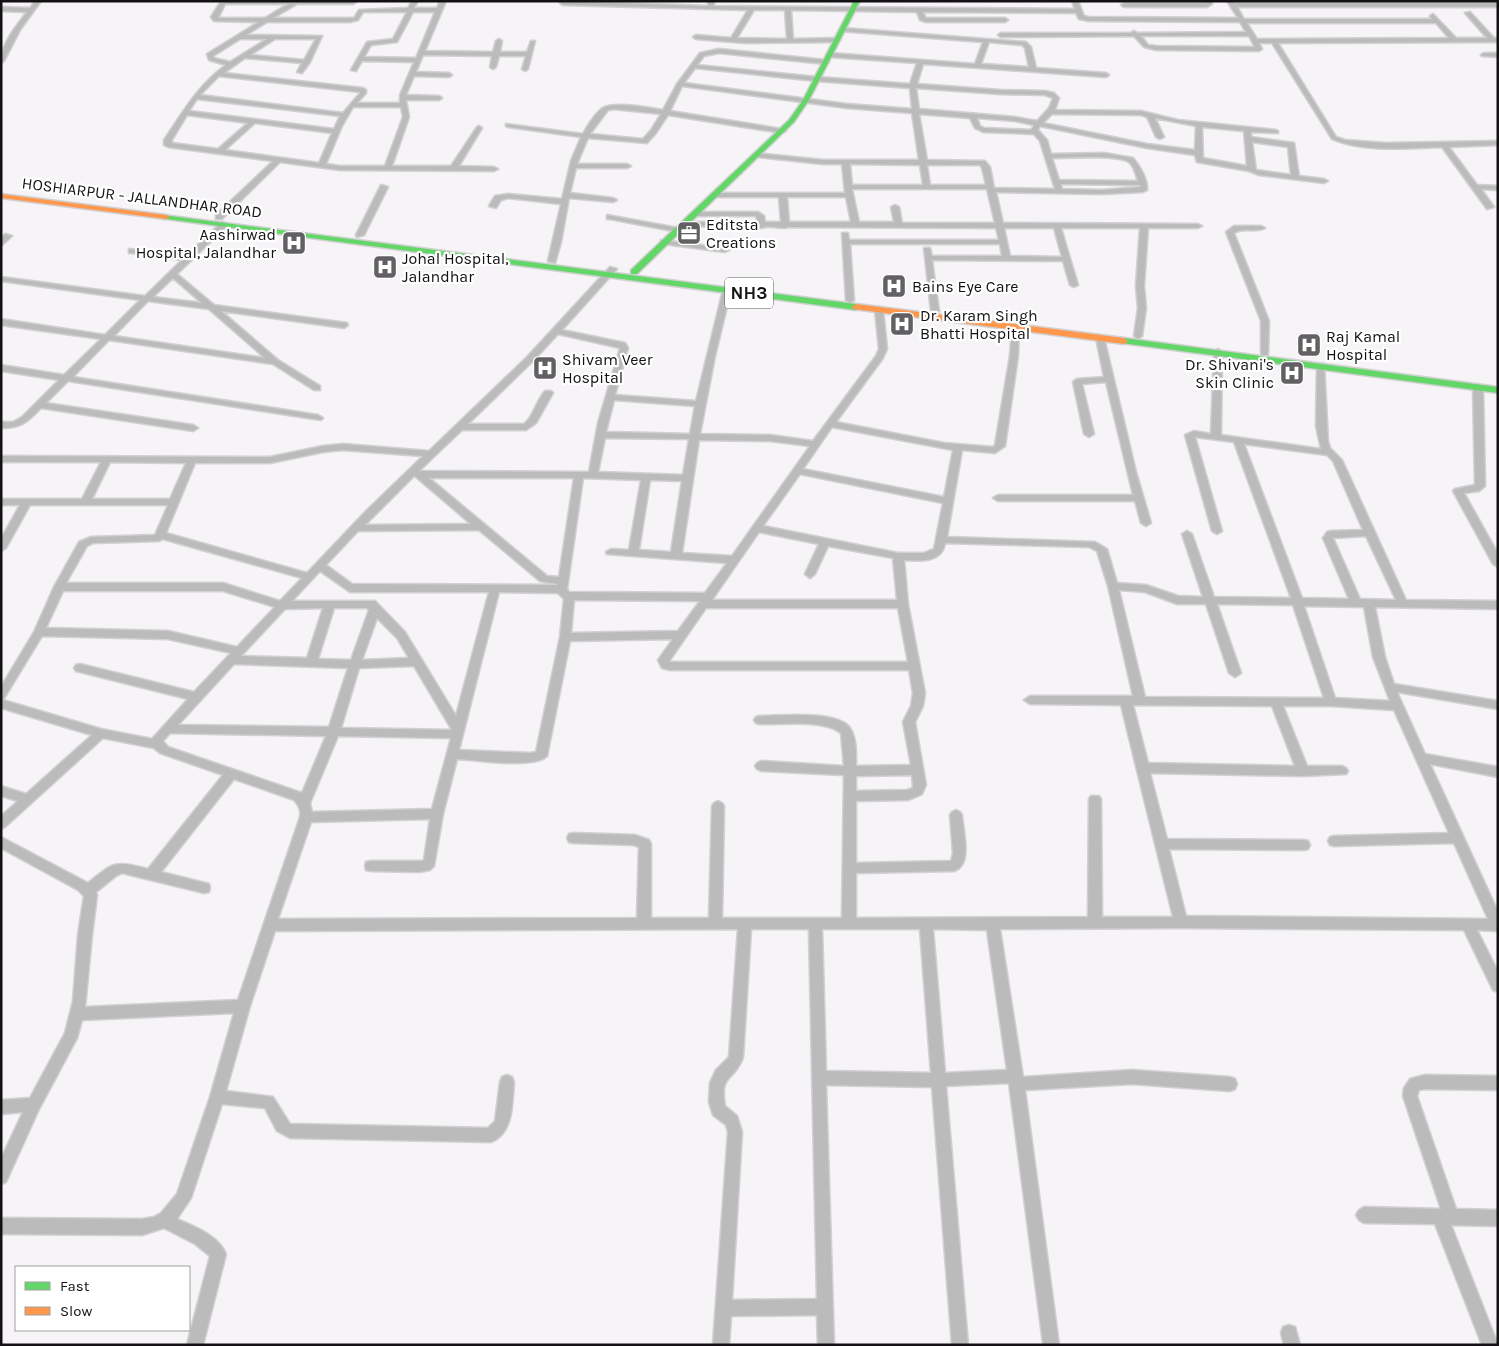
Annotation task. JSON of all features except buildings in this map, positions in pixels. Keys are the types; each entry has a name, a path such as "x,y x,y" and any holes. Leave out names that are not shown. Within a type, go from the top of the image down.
{"main road":[{"path":"634,272 792,121 806,100 854,6"},
{"name":"HOSHIARPUR - JALLANDHAR ROAD","path":"1,189 610,272 935,310 1498,383"},
{"name":"HOSHIARPUR - JALLANDHAR ROAD","path":"1,196 360,235 552,261 610,272 634,272 727,290 1218,352 1498,390"}],"street":[{"path":"1,61 17,30 38,1"},
{"path":"354,70 369,43 395,41 416,1"},
{"path":"388,168 406,117 403,102 411,74 443,1"},
{"path":"926,1 928,11"},
{"path":"956,1 958,11"},
{"path":"1000,1 1005,11 1005,20 1000,38"},
{"path":"1042,1 1045,11"},
{"path":"1075,1 1080,16 1085,19 1437,21"},
{"path":"1120,20 1117,12 1126,3 1209,5 1208,1"},
{"path":"353,2 224,2 214,16 216,20 350,20 358,18 363,10 439,10"},
{"path":"231,64 208,57 215,50 240,37 296,2"},
{"path":"560,12 563,2 711,5 788,10 854,6 920,11 1078,11"},
{"path":"1231,3 1424,5 1479,3 1498,5"},
{"path":"1134,33 1146,46 1156,48 1259,49 1231,3"},
{"path":"1424,5 1454,40"},
{"path":"1489,5 1498,15"},
{"path":"1,8 32,10"},
{"path":"733,40 752,9"},
{"path":"788,10 790,41"},
{"path":"920,11 922,19 926,20 1005,20"},
{"path":"1468,13 1495,40"},
{"path":"1106,20 1112,33"},
{"path":"696,37 790,41 839,35 986,40 1112,33 1250,34"},
{"path":"240,37 320,37 300,72"},
{"path":"274,37 218,74 196,97 168,140 168,145 348,168 494,170"},
{"path":"1000,38 1026,44 1033,70"},
{"path":"977,66 986,40"},
{"path":"1255,41 1495,40"},
{"path":"494,67 500,41"},
{"path":"1274,41 1335,140 1358,144 1498,143"},
{"path":"525,69 533,42"},
{"path":"508,125 586,136 644,141 650,136 666,112 680,84 693,66 702,54 710,51 921,62 1106,75"},
{"path":"360,59 529,54"},
{"path":"1484,55 1498,55"},
{"path":"244,56 307,62"},
{"path":"921,62 913,86 927,187"},
{"path":"693,66 816,79 1049,93 1056,98 1050,112 1035,128 1035,132"},
{"path":"218,74 363,90 363,93 351,105 345,115 322,166"},
{"path":"411,74 449,75"},
{"path":"680,84 855,107 1015,119 1147,146 1199,153"},
{"path":"196,97 345,115"},
{"path":"351,105 439,98"},
{"path":"552,261 558,243 573,166 586,136 603,111 610,107 666,112 782,131"},
{"path":"1050,112 1150,115 1199,124 1276,132"},
{"path":"185,113 252,123 337,131"},
{"path":"1150,115 1160,137"},
{"path":"974,116 977,127 983,130 1035,132 1043,140 1060,191"},
{"path":"220,152 252,123"},
{"path":"1199,124 1200,160 1251,169 1259,173 1324,181"},
{"path":"453,168 457,166 469,142 479,128"},
{"path":"1248,129 1251,169"},
{"path":"1248,139 1291,145 1295,177"},
{"path":"1443,144 1490,207"},
{"path":"757,155 814,162 982,163 986,167 1007,259"},
{"path":"715,195 783,195 927,187 1060,191 1141,192 1143,190 1133,161 1129,158 1049,156"},
{"path":"1,425 11,426 21,423 188,259 279,159"},
{"path":"846,163 856,226"},
{"path":"573,166 626,166"},
{"path":"1057,182 1142,184"},
{"path":"360,235 384,187"},
{"path":"1475,187 1498,188"},
{"path":"783,195 785,226"},
{"path":"493,206 498,198 508,196 613,200"},
{"path":"895,207 899,226"},
{"path":"695,214 758,214 761,218 762,226"},
{"path":"610,217 681,227 1198,226"},
{"path":"844,226 850,300"},
{"path":"923,226 935,310"},
{"path":"1057,226 1074,285"},
{"path":"1138,336 1142,308 1140,286 1144,226"},
{"path":"1261,228 1237,228 1230,232 1265,321 1265,353"},
{"path":"1,244 8,236"},
{"path":"664,242 725,250"},
{"path":"846,242 1004,242"},
{"path":"132,251 188,259"},
{"path":"928,258 1066,260"},
{"path":"157,744 160,736 166,729 282,605 356,528 416,473 431,454 555,331 610,272"},
{"path":"173,274 275,362 317,388"},
{"path":"1,279 344,325"},
{"path":"676,556 687,478 727,290"},
{"path":"879,310 882,353 665,658 666,665 914,666"},
{"path":"1,322 275,362"},
{"path":"830,424 958,447 995,450 1000,446 1014,356 1016,328"},
{"path":"555,331 622,345 624,352 601,435 593,474"},
{"path":"1100,338 1146,523"},
{"path":"1216,437 1218,352"},
{"path":"1321,366 1321,426 1323,441 1340,465 1403,604"},
{"path":"1,368 318,418"},
{"path":"1089,434 1077,382 1109,379"},
{"path":"1478,387 1480,486 1476,489 1458,491 1498,564"},
{"path":"459,427 526,427 533,422 539,403 548,393"},
{"path":"611,397 702,404"},
{"path":"39,405 194,428"},
{"path":"601,435 770,438 816,444"},
{"path":"1217,531 1190,435 1330,453"},
{"path":"1238,440 1298,603 1330,702"},
{"path":"758,528 898,556 919,557 934,554 939,551 958,447"},
{"path":"1,459 270,460 318,450 344,448 431,454"},
{"path":"85,502 107,459"},
{"path":"1,697 39,632 59,587 86,541 159,538 192,459"},
{"path":"798,471 948,501"},
{"path":"416,473 593,474 687,478"},
{"path":"416,473 544,579 565,589"},
{"path":"452,754 530,758 540,756 545,748 565,637 565,589 579,474"},
{"path":"633,554 646,476"},
{"path":"998,498 1139,498"},
{"path":"1,502 174,502"},
{"path":"1,548 27,502"},
{"path":"356,528 483,527"},
{"path":"269,925 1181,922 1497,925 1390,687 1362,602 1328,538 1331,534 1370,533"},
{"path":"161,534 310,577"},
{"path":"1187,534 1235,672"},
{"path":"941,540 1095,545 1102,549 1113,586 1140,701"},
{"path":"810,574 825,542"},
{"path":"611,552 735,560"},
{"path":"850,796 914,794 918,791 920,785 909,722 916,710 919,699 903,604 898,556"},
{"path":"320,566 373,606 401,635 457,731"},
{"path":"1113,586 1146,589 1177,600 1498,605"},
{"path":"59,587 223,587 282,605 330,604 373,606"},
{"path":"350,588 565,589 706,600 903,604"},
{"path":"371,866 425,866 430,862 437,814 495,588"},
{"path":"311,662 330,604"},
{"path":"304,803 334,731 373,606"},
{"path":"39,632 168,635 234,656 355,664 417,662"},
{"path":"565,637 682,635"},
{"path":"80,668 196,697"},
{"path":"1390,687 1498,705"},
{"path":"1030,700 1330,702 1398,706"},
{"path":"1126,701 1145,768 1181,922"},
{"path":"1276,702 1304,771"},
{"path":"1,704 101,733 157,744 164,750 298,798 307,808 306,817 243,1006 217,1097 183,1198 175,1211 154,1226 1,1226"},
{"path":"760,720 827,722 842,726 848,737 850,771 849,922"},
{"path":"166,729 457,731"},
{"path":"1,824 101,733"},
{"path":"1421,758 1498,772"},
{"path":"761,766 850,771 918,770"},
{"path":"1145,768 1342,771"},
{"path":"151,875 231,774"},
{"path":"1,792 29,800"},
{"path":"1095,799 1095,922"},
{"path":"715,924 718,806"},
{"path":"306,817 437,814"},
{"path":"850,868 954,866 957,864 959,853 956,815"},
{"path":"572,838 635,840 645,844 644,923"},
{"path":"1334,841 1457,838"},
{"path":"1,842 89,890"},
{"path":"1162,844 1304,845"},
{"path":"89,890 116,869 122,868 204,888"},
{"path":"1,1177 34,1104 63,1054 72,1034 78,1014 85,935 91,901 89,890"},
{"path":"815,923 826,1345"},
{"path":"720,1345 735,1132 732,1121 718,1110 717,1085 722,1074 733,1066 736,1057 745,924"},
{"path":"926,924 960,1345"},
{"path":"993,924 1051,1343"},
{"path":"1468,925 1498,986"},
{"path":"78,1014 243,1006"},
{"path":"819,1078 1015,1080 1132,1077 1230,1084"},
{"path":"217,1097 268,1102 272,1104 280,1126 290,1131 491,1135 500,1127 502,1122 507,1082"},
{"path":"1490,1345 1445,1216 1410,1096 1411,1088 1415,1084 1425,1082 1498,1083"},
{"path":"1,1107 34,1104"},
{"path":"1364,1216 1498,1218"},
{"path":"164,1220 214,1248 218,1254 195,1345"},
{"path":"723,1308 825,1307"}],"traffic: fast":[{"path":"634,272 792,121 806,100 857,1"},
{"path":"166,217 856,307"},
{"path":"1124,341 1498,390"}],"traffic: slow":[{"path":"1,196 166,217"},
{"path":"856,307 1124,341"}],"place":[{"name":"Editsta Creations","path":"689,233"},
{"name":"Aashirwad Hospital, Jalandhar","path":"294,243"},
{"name":"Johal Hospital, Jalandhar","path":"385,267"},
{"name":"Bains Eye Care","path":"894,286"},
{"name":"Dr. Karam Singh Bhatti Hospital","path":"902,324"},
{"name":"Raj Kamal Hospital","path":"1309,345"},
{"name":"Shivam Veer Hospital","path":"545,368"},
{"name":"Dr. Shivani's Skin Clinic","path":"1292,373"}]}
